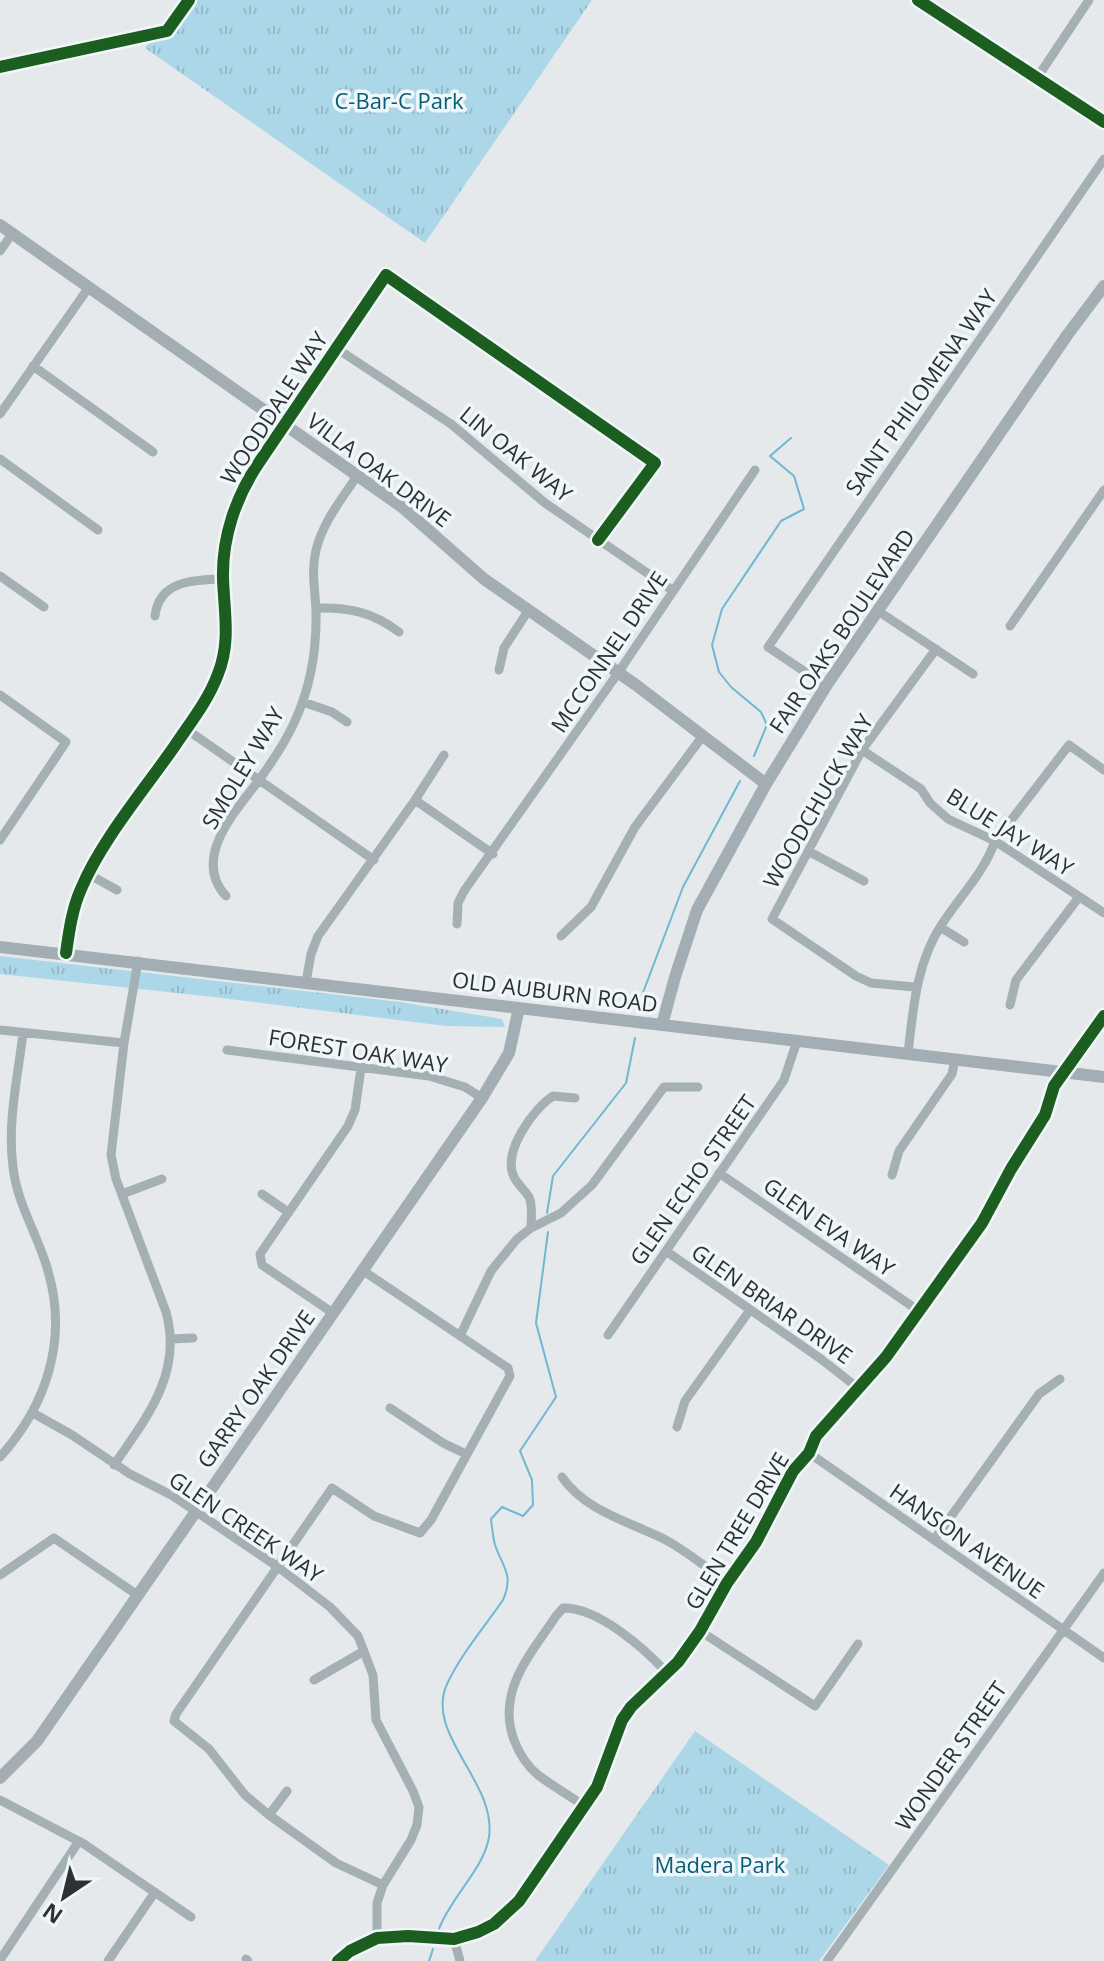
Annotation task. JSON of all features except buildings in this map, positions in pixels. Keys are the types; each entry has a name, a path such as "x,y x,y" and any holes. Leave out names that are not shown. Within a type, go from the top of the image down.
{"main road":[{"path":"918,0 1104,122"},
{"name":"VILLA OAK DRIVE","path":"0,225 410,514 477,574 618,673 766,784"},
{"name":"FAIR OAKS BOULEVARD","path":"662,1025 697,910 766,784 826,686 1104,286"},
{"name":"OLD AUBURN ROAD","path":"0,947 1104,1077"},
{"name":"GARRY OAK DRIVE","path":"0,1778 37,1741 482,1098 509,1053 519,1008"}],"street":[{"path":"1037,78 1089,0"},
{"name":"SAINT PHILOMENA WAY","path":"826,686 768,647 1104,159"},
{"path":"0,251 12,234"},
{"name":"WOODDALE WAY","path":"66,953 74,911 88,874 211,691 224,656 227,623 223,579 228,535 237,503 253,471 386,275 655,463 598,540"},
{"path":"0,414 89,287"},
{"name":"LIN OAK WAY","path":"336,348 451,424 537,497 672,590"},
{"path":"33,366 153,452"},
{"path":"0,459 98,530"},
{"name":"MCCONNEL DRIVE","path":"457,924 461,898 755,470"},
{"name":"SMOLEY WAY","path":"226,896 217,885 212,868 219,840 227,822 287,738 303,702 313,662 316,608 313,570 320,537 357,476"},
{"path":"1010,626 1104,490"},
{"path":"0,576 44,607"},
{"path":"155,616 159,600 177,585 195,580 223,579"},
{"path":"316,608 361,611 383,620 399,632"},
{"path":"499,670 504,648 528,611"},
{"path":"878,611 973,674"},
{"name":"WOODCHUCK WAY","path":"915,987 871,983 856,976 772,919 862,750 936,649"},
{"path":"0,695 66,742 0,840"},
{"path":"303,702 332,712 347,722"},
{"path":"186,729 374,860"},
{"path":"561,936 591,907 635,827 702,737"},
{"path":"908,1054 915,987 940,927 989,860 995,841 1069,745 1104,770"},
{"name":"BLUE JAY WAY","path":"862,750 921,789 930,803 948,819 995,841 1104,913"},
{"path":"306,982 315,941 444,755"},
{"path":"415,800 493,854"},
{"path":"808,851 864,881"},
{"path":"88,874 117,890"},
{"path":"1010,1005 1016,980 1079,897"},
{"path":"940,927 964,942"},
{"path":"114,1465 160,1394 169,1366 171,1339 166,1312 122,1194 110,1147 138,961"},
{"name":"GLEN TREE DRIVE","path":"338,1961 350,1951 377,1938 408,1936 454,1939 478,1932 508,1913 585,1806 605,1769 622,1720 667,1673 700,1631 727,1583 756,1542 793,1471 809,1453 816,1436 886,1357 995,1201 1045,1115 1054,1086 1104,1016"},
{"path":"0,1030 124,1043"},
{"path":"0,1457 33,1413 50,1367 56,1320 49,1272 21,1204 13,1168 12,1131 23,1033"},
{"name":"GLEN ECHO STREET","path":"608,1335 784,1080 797,1041"},
{"name":"FOREST OAK WAY","path":"227,1050 444,1080 465,1087 482,1098"},
{"path":"892,1175 899,1151 952,1074 955,1060"},
{"path":"333,1313 262,1265 260,1254 348,1126 355,1110 361,1068"},
{"path":"460,1336 491,1271 517,1239 561,1213 592,1185 664,1087 698,1087"},
{"path":"531,1228 531,1199 514,1177 510,1162 514,1145 543,1102 553,1096 575,1098"},
{"name":"GLEN EVA WAY","path":"719,1173 919,1311"},
{"path":"122,1194 162,1179"},
{"path":"262,1194 288,1212"},
{"name":"GLEN BRIAR DRIVE","path":"666,1251 858,1388"},
{"path":"362,1270 508,1368 510,1376 431,1520 420,1533 374,1516 332,1488 174,1721 209,1749 245,1795 269,1815 336,1863 383,1885"},
{"path":"677,1427 685,1401 750,1310"},
{"path":"171,1339 193,1338"},
{"path":"934,1540 1039,1394 1060,1379"},
{"path":"390,1408 443,1443 466,1454"},
{"name":"GLEN CREEK WAY","path":"33,1413 72,1435 114,1465 173,1496 278,1567 343,1619 358,1636 373,1675 376,1720 419,1807 411,1840 383,1885 377,1903 377,1938"},
{"name":"HANSON AVENUE","path":"809,1453 1104,1658"},
{"path":"562,1477 598,1508 674,1545 727,1583"},
{"path":"0,1575 54,1538 136,1594"},
{"name":"WONDER STREET","path":"827,1961 1104,1573"},
{"path":"585,1806 536,1774 521,1757 509,1728 508,1716 516,1676 563,1608 606,1623 667,1673"},
{"path":"700,1631 815,1706 858,1644"},
{"path":"314,1680 364,1651"},
{"path":"269,1815 287,1791"},
{"path":"0,1800 79,1841 191,1917"},
{"path":"0,1960 79,1841"},
{"path":"108,1961 155,1892"},
{"path":"454,1939 460,1961"}],"green space":[{"name":"C-Bar-C Park","path":"180,0 592,0 425,243 145,48"},
{"path":"0,956 400,1002 502,1019 505,1027 446,1026 0,974"},
{"name":"Madera Park","path":"695,1731 889,1865 819,1961 535,1961"}],"waterway":[{"path":"754,756 767,725 761,712 731,687 719,672 712,645 722,609 781,521 804,509 794,476 770,456 791,438"},
{"path":"639,1003 683,887 740,781"},
{"path":"547,1213 553,1176 626,1083 635,1038"},
{"path":"439,1929 481,1861 489,1837 488,1816 482,1796 452,1739 445,1720 443,1701 454,1671 503,1600 508,1584 495,1545 491,1519 502,1507 523,1516 533,1505 532,1480 520,1451 556,1397 536,1323 548,1232"},
{"path":"429,1961 433,1949"}],"cycle path":[{"path":"0,67 167,31 189,0"},
{"path":"918,0 1104,122"},
{"path":"66,953 75,904 90,871 111,834 198,712 218,674 226,638 225,548 243,490 386,275 655,463 598,540"},
{"path":"338,1961 350,1951 377,1938 408,1936 454,1939 478,1932 494,1924 519,1901 597,1787 622,1720 631,1707 678,1662 756,1542 793,1471 809,1453 816,1436 886,1357 982,1223 1045,1115 1054,1086 1104,1016"}]}
